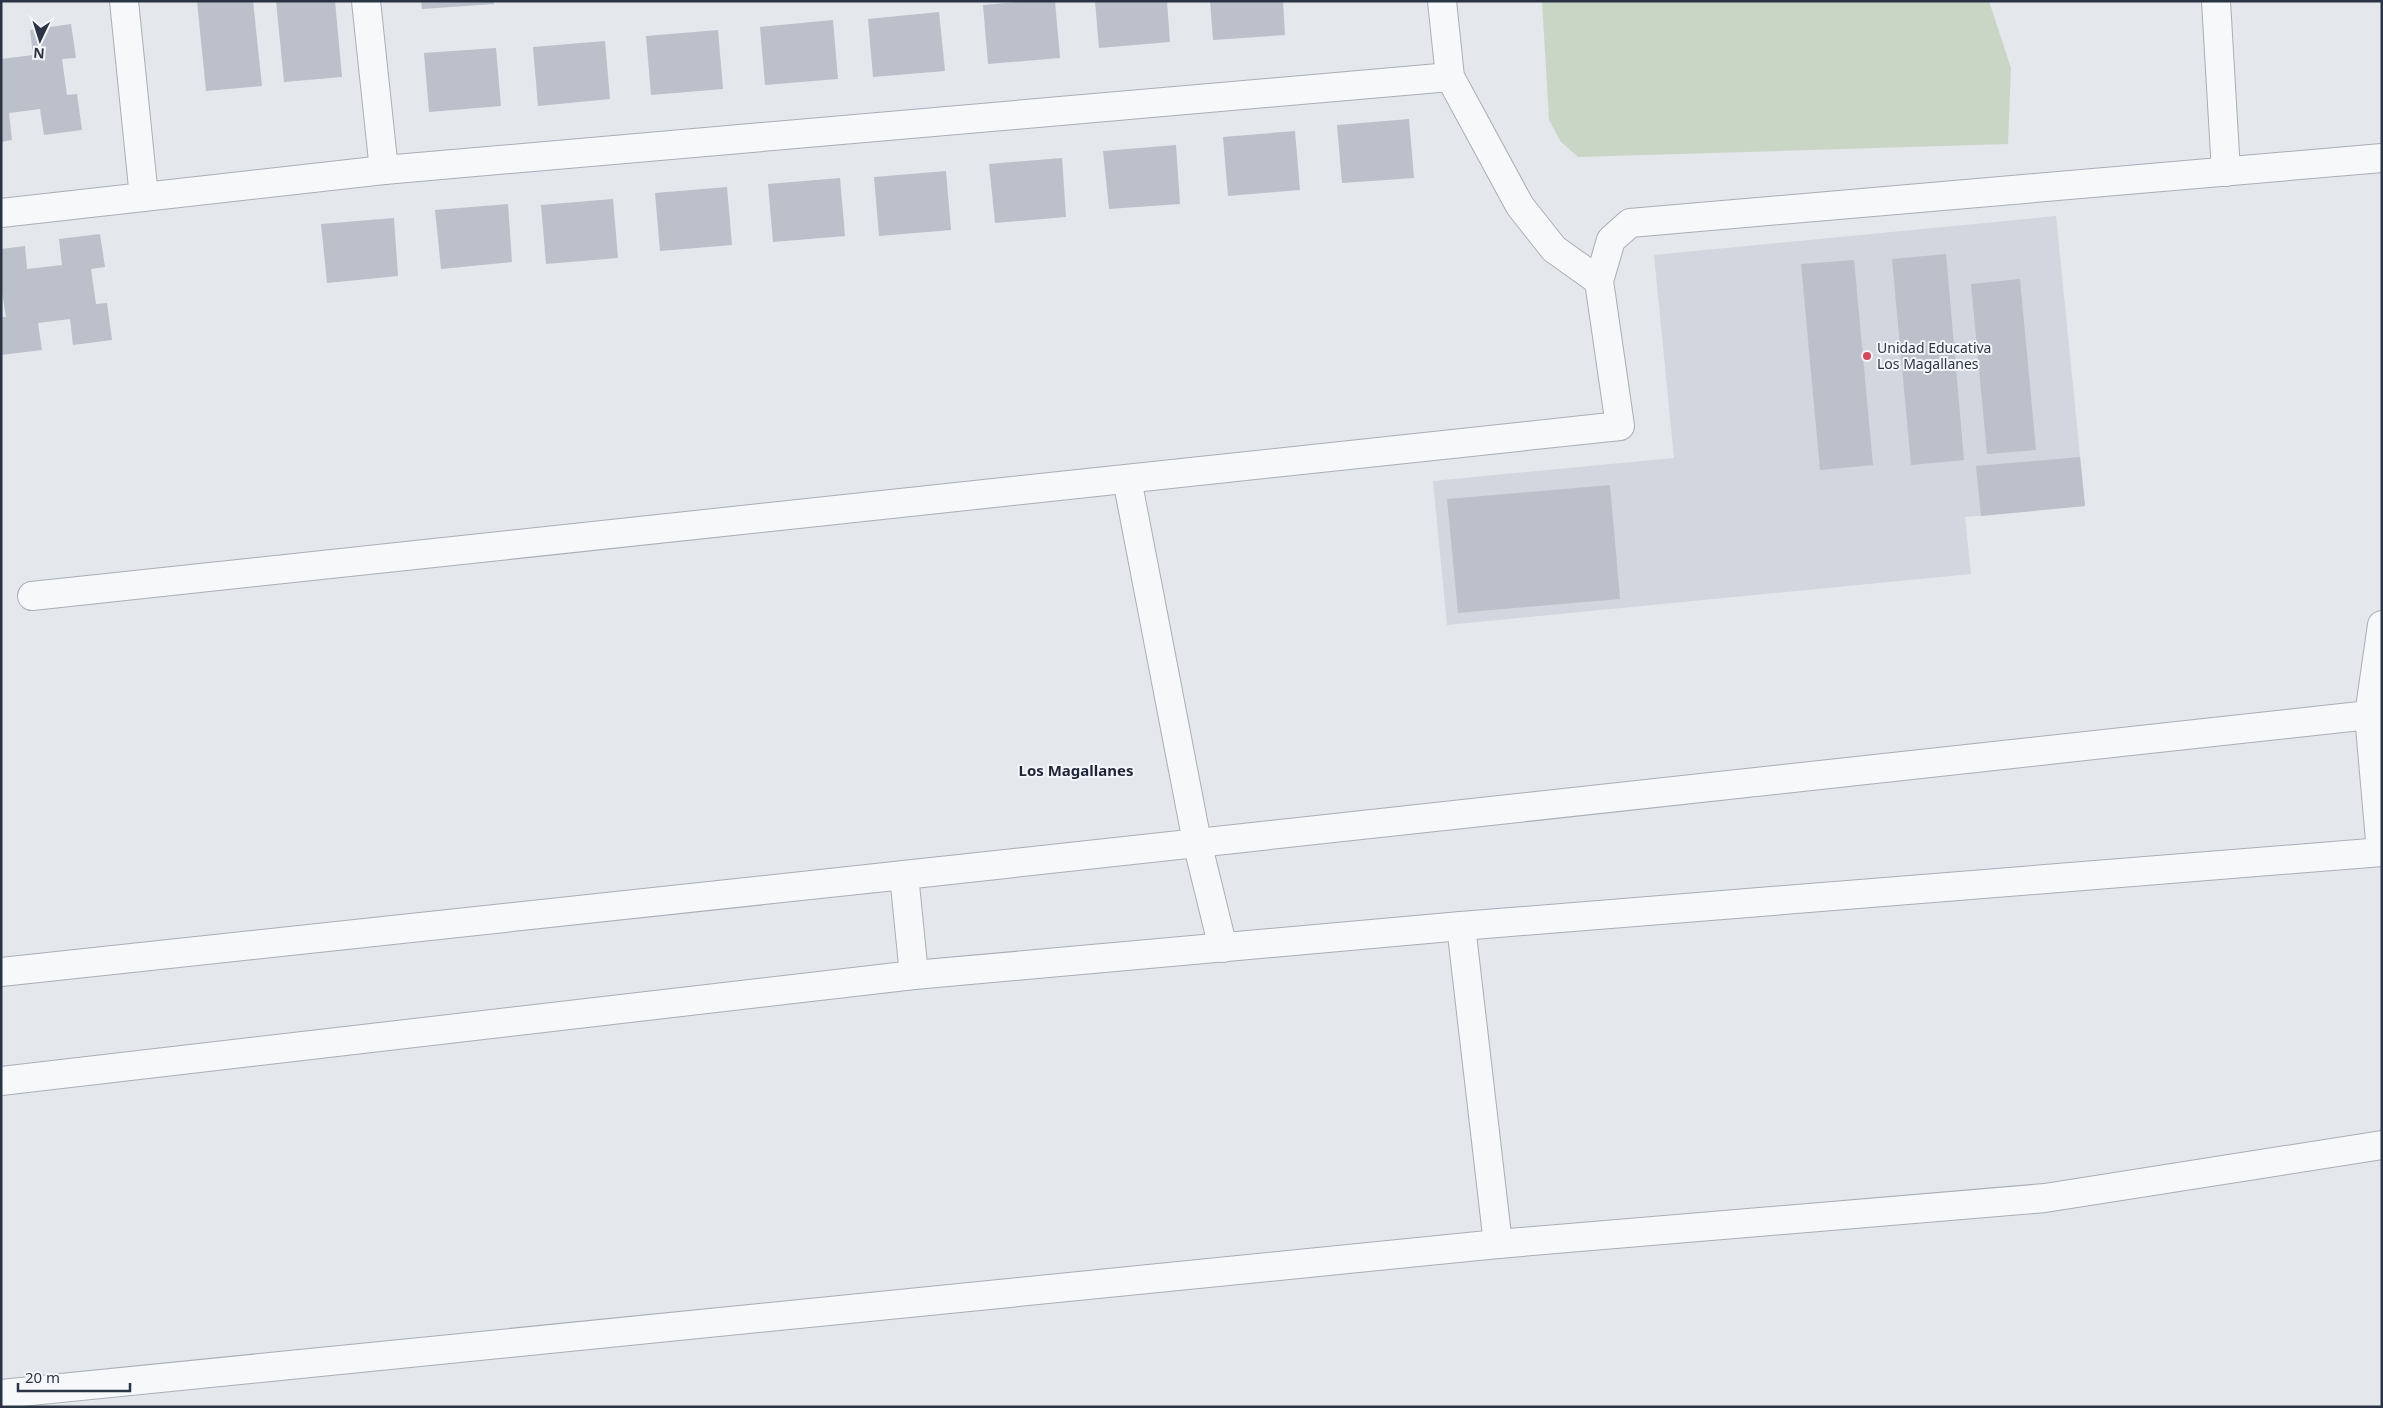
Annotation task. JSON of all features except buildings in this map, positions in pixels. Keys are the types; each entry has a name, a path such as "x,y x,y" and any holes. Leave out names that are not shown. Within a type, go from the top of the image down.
{"street":[{"path":"124,1 144,197"},
{"path":"366,1 384,170"},
{"path":"1442,1 1450,77 1520,206 1554,249 1599,281"},
{"path":"2216,1 2226,172"},
{"path":"1,214 384,170 1450,77"},
{"path":"32,596 1620,426 1599,281 1611,240 1630,223 2382,158"},
{"path":"1127,479 1197,842 1223,948"},
{"path":"1,1081 914,975 1461,926 2382,852 2369,715 2382,625"},
{"path":"1,972 2369,715"},
{"path":"904,875 914,975"},
{"path":"1461,926 1498,1244"},
{"path":"1,1394 1498,1244 2045,1198 2382,1145"}],"shaded area":[{"name":"Unidad Educativa Los Magallanes","path":"2056,216 2085,506 1965,517 1971,574 1447,625 1433,481 1674,458 1654,255"}],"green space":[{"path":"1542,1 1989,1 2011,68 2008,144 1578,157 1561,142 1549,120"}],"place":[{"name":"Unidad Educativa Los Magallanes","path":"1867,356"}],"district":[{"name":"Los Magallanes","path":"1076,771"}]}
